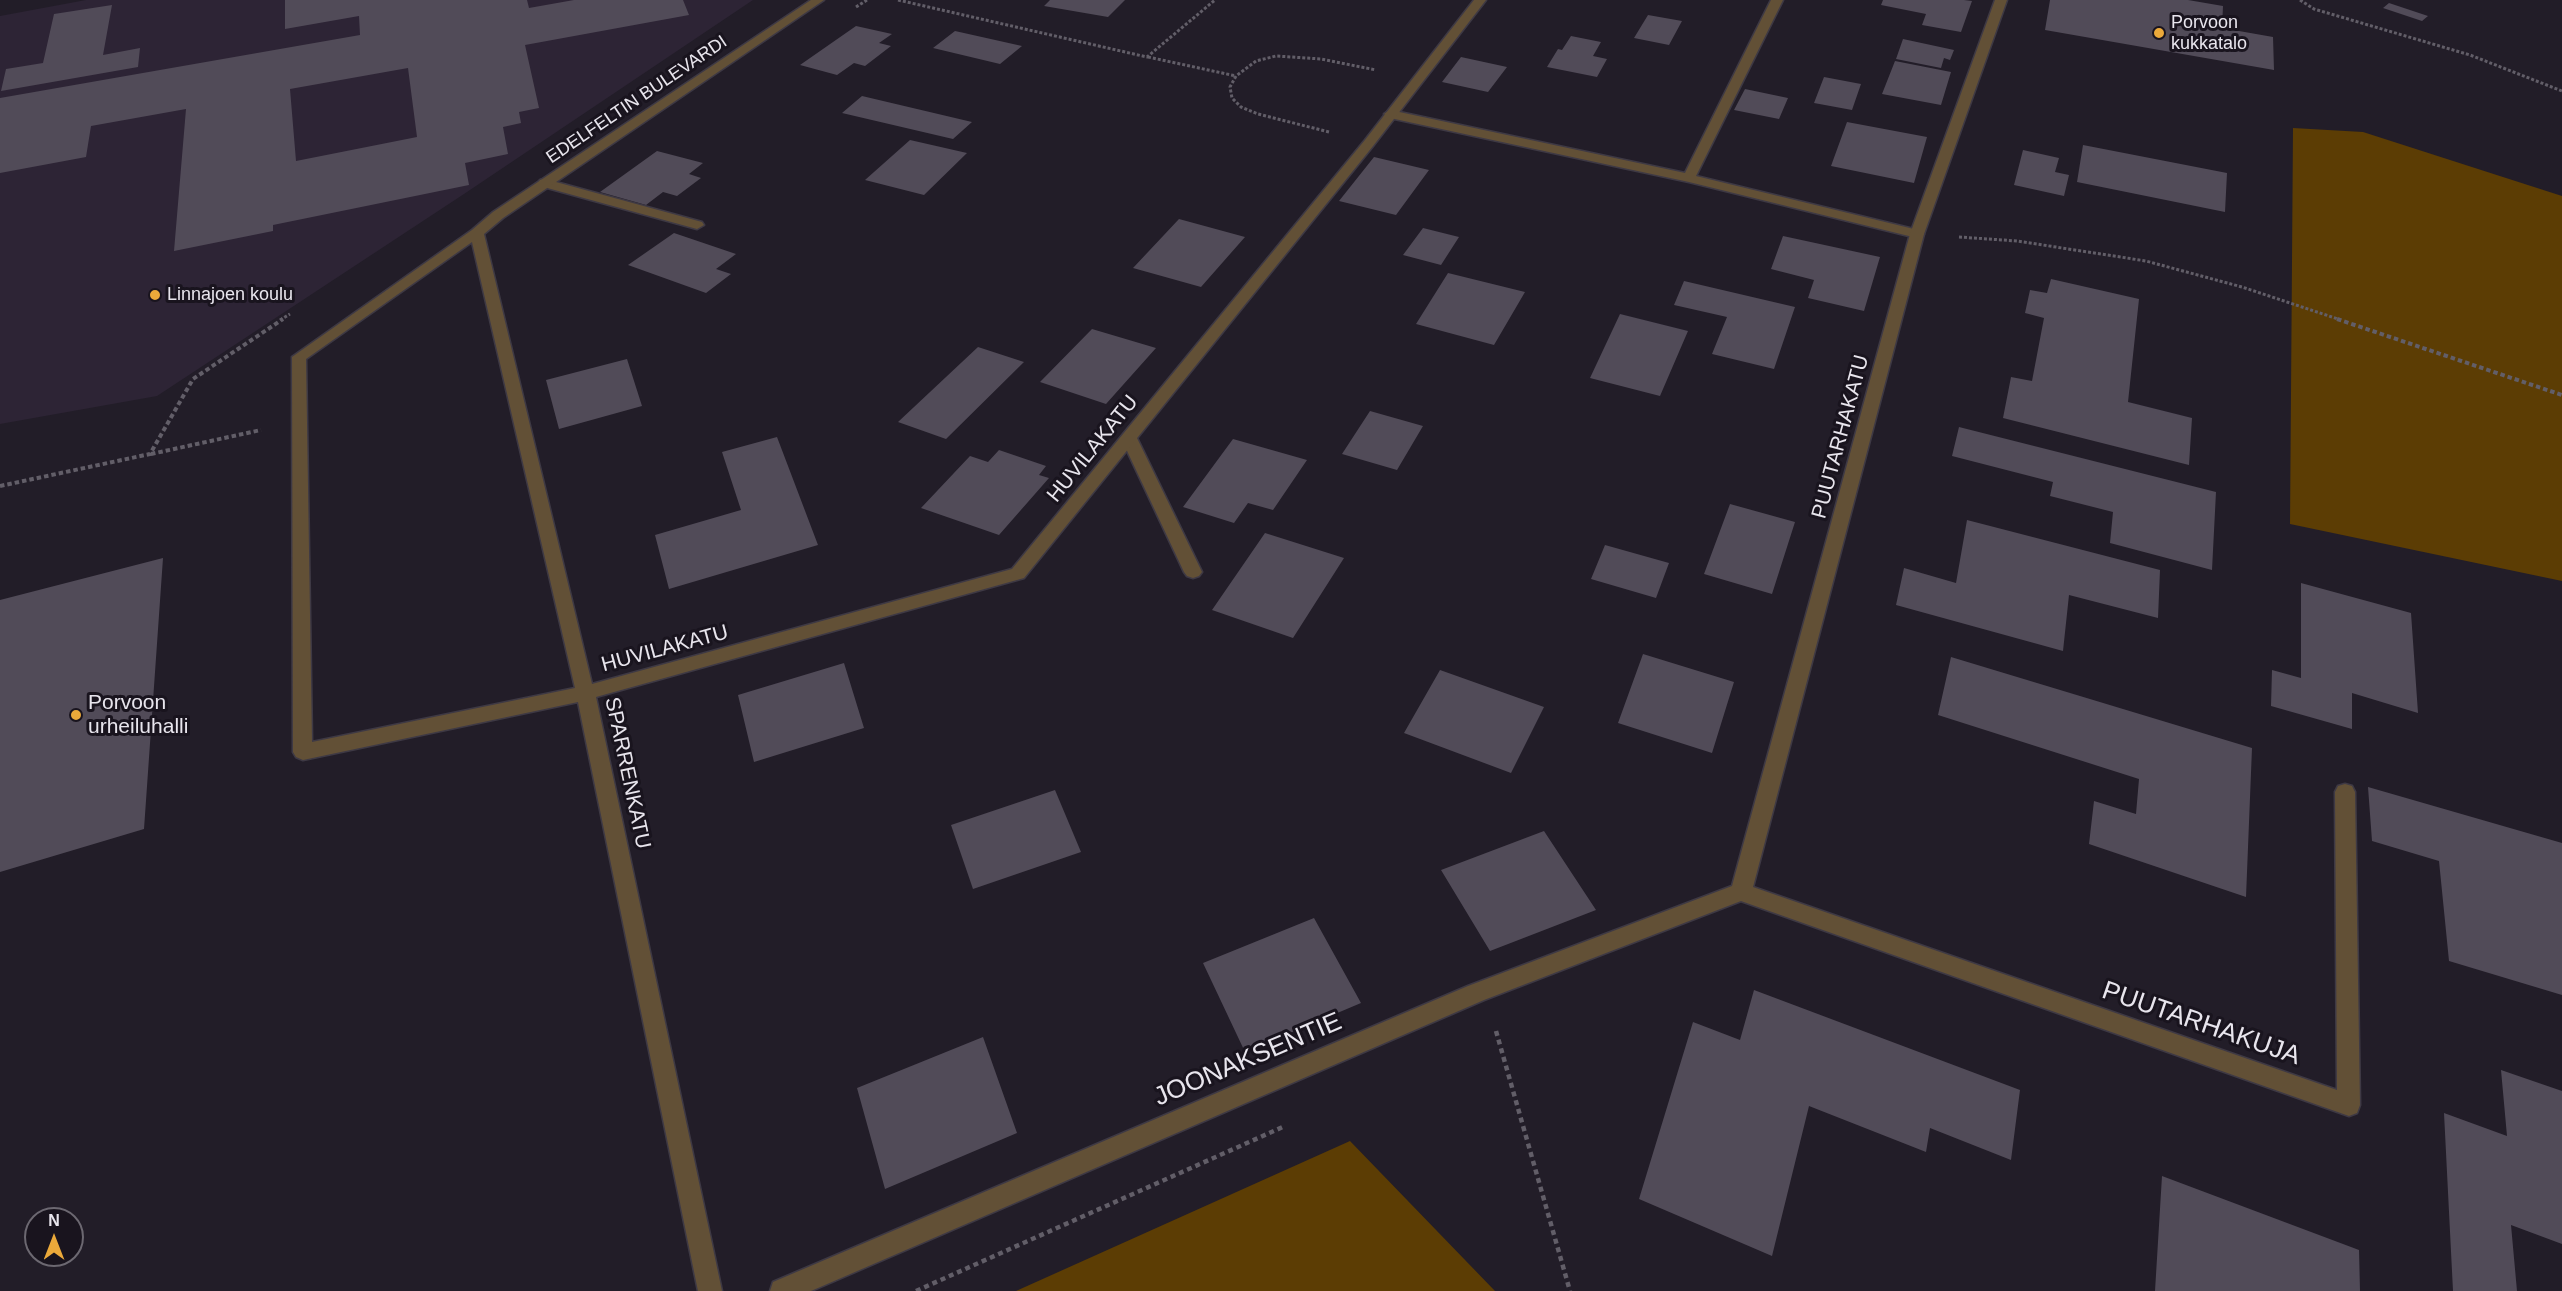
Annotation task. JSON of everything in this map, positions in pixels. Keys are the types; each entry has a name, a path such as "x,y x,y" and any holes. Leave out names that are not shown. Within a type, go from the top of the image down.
{"street":[{"name":"EDELFELTIN BULEVARDI","path":"300,422 299,357 477,233 498,215 818,0"},
{"name":"HUVILAKATU","path":"300,422 303,752 585,693 1018,574 1369,143 1480,0"},
{"path":"1689,178 1777,0"},
{"name":"PUUTARHAKATU","path":"1741,892 1917,234 2001,0"},
{"path":"1390,114 1689,178 1917,234"},
{"path":"545,183 697,225"},
{"name":"SPARRENKATU","path":"477,233 585,693 710,1291"},
{"path":"1129,438 1193,572"},
{"name":"PUUTARHAKUJA","path":"1741,892 2349,1105 2346,792"},
{"name":"JOONAKSENTIE","path":"782,1291 1476,993 1741,892"}],"path":[{"path":"898,0 1236,76"},
{"path":"1147,57 1215,0"},
{"path":"2300,0 2314,9 2470,55 2562,91"},
{"path":"1369,143 1258,114 1241,106 1232,98 1230,87 1236,76 1256,62 1276,56 1298,56 1419,78"},
{"path":"1917,234 2017,241 2146,261 2308,308 2562,395"},
{"path":"150,454 194,379 291,313"},
{"path":"0,486 300,422"},
{"path":"1476,993 1496,1031 1570,1291"}],"shaded area":[{"name":"Linnajoen koulu","path":"86,0 753,0 157,396 0,424 0,16"},
{"path":"2293,128 2363,132 2562,196 2562,581 2290,524"},
{"path":"1350,1141 1495,1291 1016,1291"}],"building":[{"path":"285,0 527,0 529,8 574,0 683,0 689,15 525,45 539,108 519,112 521,123 503,127 508,154 465,163 469,185 273,225 273,231 174,251 186,109 91,126 86,157 0,173 0,98 360,35 359,16 285,29","holes":["408,68 417,137 296,161 290,89"]},
{"path":"1050,0 1125,0 1108,17 1044,6"},
{"path":"1883,0 1972,1 1961,32 1922,25 1926,14 1881,5"},
{"name":"Porvoon kukkatalo","path":"2050,0 2188,0 2223,6 2222,28 2273,37 2274,70 2045,30"},
{"path":"2389,3 2428,16 2422,21 2383,8"},
{"path":"112,5 103,55 140,48 138,67 1,91 6,69 43,63 54,14"},
{"path":"1648,15 1682,21 1669,45 1634,38"},
{"path":"856,26 892,34 879,43 891,46 865,66 854,63 837,75 800,65"},
{"path":"955,31 1022,46 1000,64 933,48"},
{"path":"1571,36 1601,42 1593,56 1607,59 1597,77 1547,67 1558,49 1562,50"},
{"path":"1903,39 1954,50 1950,60 1944,58 1941,68 1896,59"},
{"path":"1461,57 1507,67 1488,92 1442,82"},
{"path":"1895,61 1951,72 1941,105 1882,94"},
{"path":"1824,77 1861,84 1852,110 1814,103"},
{"path":"1745,89 1788,98 1779,119 1734,110"},
{"path":"862,96 972,122 953,139 842,113"},
{"path":"1847,122 1927,137 1914,183 1831,166"},
{"path":"910,140 967,153 924,195 865,180"},
{"path":"2083,145 2227,173 2225,212 2077,182"},
{"path":"2023,150 2059,158 2055,172 2069,175 2064,196 2014,185"},
{"path":"657,151 703,163 689,174 701,178 677,196 663,192 646,205 600,192"},
{"path":"1374,157 1429,170 1396,215 1339,201"},
{"path":"1179,219 1245,237 1201,287 1133,268"},
{"path":"1423,228 1459,237 1441,265 1403,255"},
{"path":"674,233 736,254 716,269 731,274 706,293 628,265"},
{"path":"1783,236 1880,257 1864,311 1808,298 1814,280 1771,269"},
{"path":"1448,273 1525,292 1494,345 1416,324"},
{"path":"2051,279 2139,299 2128,402 2192,418 2189,465 2003,418 2011,377 2032,381 2044,318 2025,313 2030,290 2047,293"},
{"path":"1684,281 1795,307 1774,369 1712,354 1727,317 1674,305"},
{"path":"1620,314 1688,331 1660,396 1590,378"},
{"path":"1092,329 1156,348 1106,404 1040,382"},
{"path":"978,347 1024,362 946,439 898,422"},
{"path":"627,359 642,406 559,429 546,380"},
{"path":"1370,411 1423,426 1397,470 1342,454"},
{"path":"1959,427 2216,492 2212,570 2110,543 2113,512 2050,496 2053,482 1952,456"},
{"path":"777,437 818,545 669,589 655,535 741,510 722,452"},
{"path":"1233,439 1307,460 1273,510 1248,503 1234,523 1183,507"},
{"path":"999,450 1046,466 1039,475 1049,478 999,535 921,508 970,456 988,462"},
{"path":"1730,504 1795,522 1772,594 1704,574"},
{"path":"1967,520 2160,570 2158,618 2069,595 2063,651 1896,605 1904,568 1956,583"},
{"path":"1265,533 1344,558 1293,638 1212,610"},
{"path":"1605,545 1669,563 1656,598 1591,579"},
{"name":"Porvoon urheiluhalli","path":"163,558 144,829 0,872 0,600"},
{"path":"2301,583 2411,613 2418,713 2352,693 2352,729 2271,706 2272,670 2301,678"},
{"path":"1643,654 1734,682 1712,753 1618,723"},
{"path":"1951,657 2252,748 2246,897 2089,844 2094,801 2136,814 2139,779 1938,715"},
{"path":"844,663 864,728 754,762 738,695"},
{"path":"1440,670 1544,707 1511,773 1404,733"},
{"path":"2368,787 2562,843 2562,995 2449,961 2439,861 2372,841"},
{"path":"1055,790 1081,852 973,889 951,825"},
{"path":"1544,831 1596,910 1490,951 1441,870"},
{"path":"1314,918 1361,1003 1245,1052 1203,963"},
{"path":"1754,990 2020,1090 2011,1160 1930,1128 1926,1152 1809,1106 1772,1256 1639,1199 1693,1022 1740,1040"},
{"path":"983,1037 1017,1133 885,1189 857,1088"},
{"path":"2501,1070 2562,1091 2562,1244 2511,1225 2517,1291 2453,1291 2444,1113 2507,1136"},
{"path":"2162,1176 2359,1250 2360,1291 2155,1291"}],"place":[{"name":"Porvoon kukkatalo","path":"2159,33"},
{"name":"Linnajoen koulu","path":"155,295"},
{"name":"Porvoon urheiluhalli","path":"76,715"}]}
